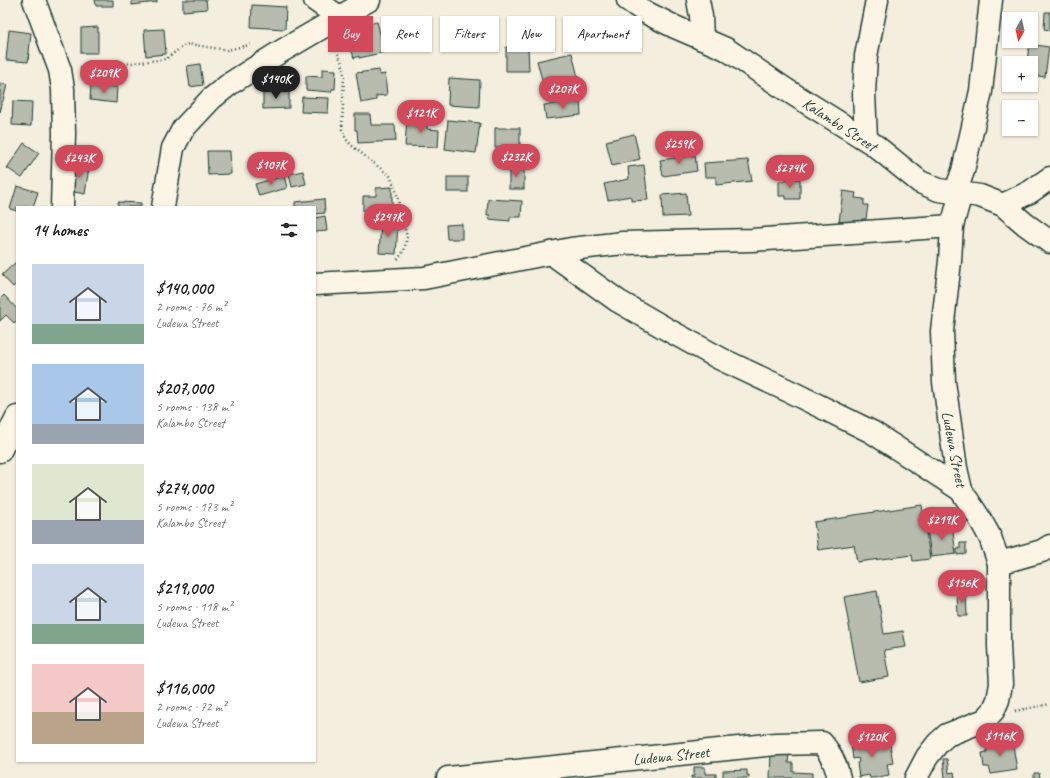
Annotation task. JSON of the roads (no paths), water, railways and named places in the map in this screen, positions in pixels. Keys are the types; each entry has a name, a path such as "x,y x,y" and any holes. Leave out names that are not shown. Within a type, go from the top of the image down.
{"street":[{"path":"34,0 60,70 63,89 64,134 62,206"},
{"path":"315,0 338,16"},
{"path":"341,16 369,0"},
{"name":"Kalambo Street","path":"628,0 647,13 726,49 785,89 873,144 920,182 939,190 980,196 1003,205 1025,224 1050,242"},
{"path":"698,0 701,16 702,38"},
{"path":"866,140 864,93 866,56 877,0"},
{"name":"Ludewa Street","path":"916,778 927,757 947,734 985,720 993,711 998,700 1001,684 999,646 999,563 990,537 961,490 951,436 942,360 942,331 950,261 952,226 981,91 991,0"},
{"path":"163,206 173,148 183,129 211,99 231,83 328,24"},
{"path":"1003,205 1030,192 1050,178"},
{"path":"316,284 424,278 571,249 623,244 752,240 952,226"},
{"path":"551,253 618,301 663,328 721,359 872,432 961,490"},
{"path":"0,451 16,419"},
{"path":"999,563 1045,554"},
{"name":"Ludewa Street","path":"448,778 776,744 822,743 836,764 839,778"}]}
